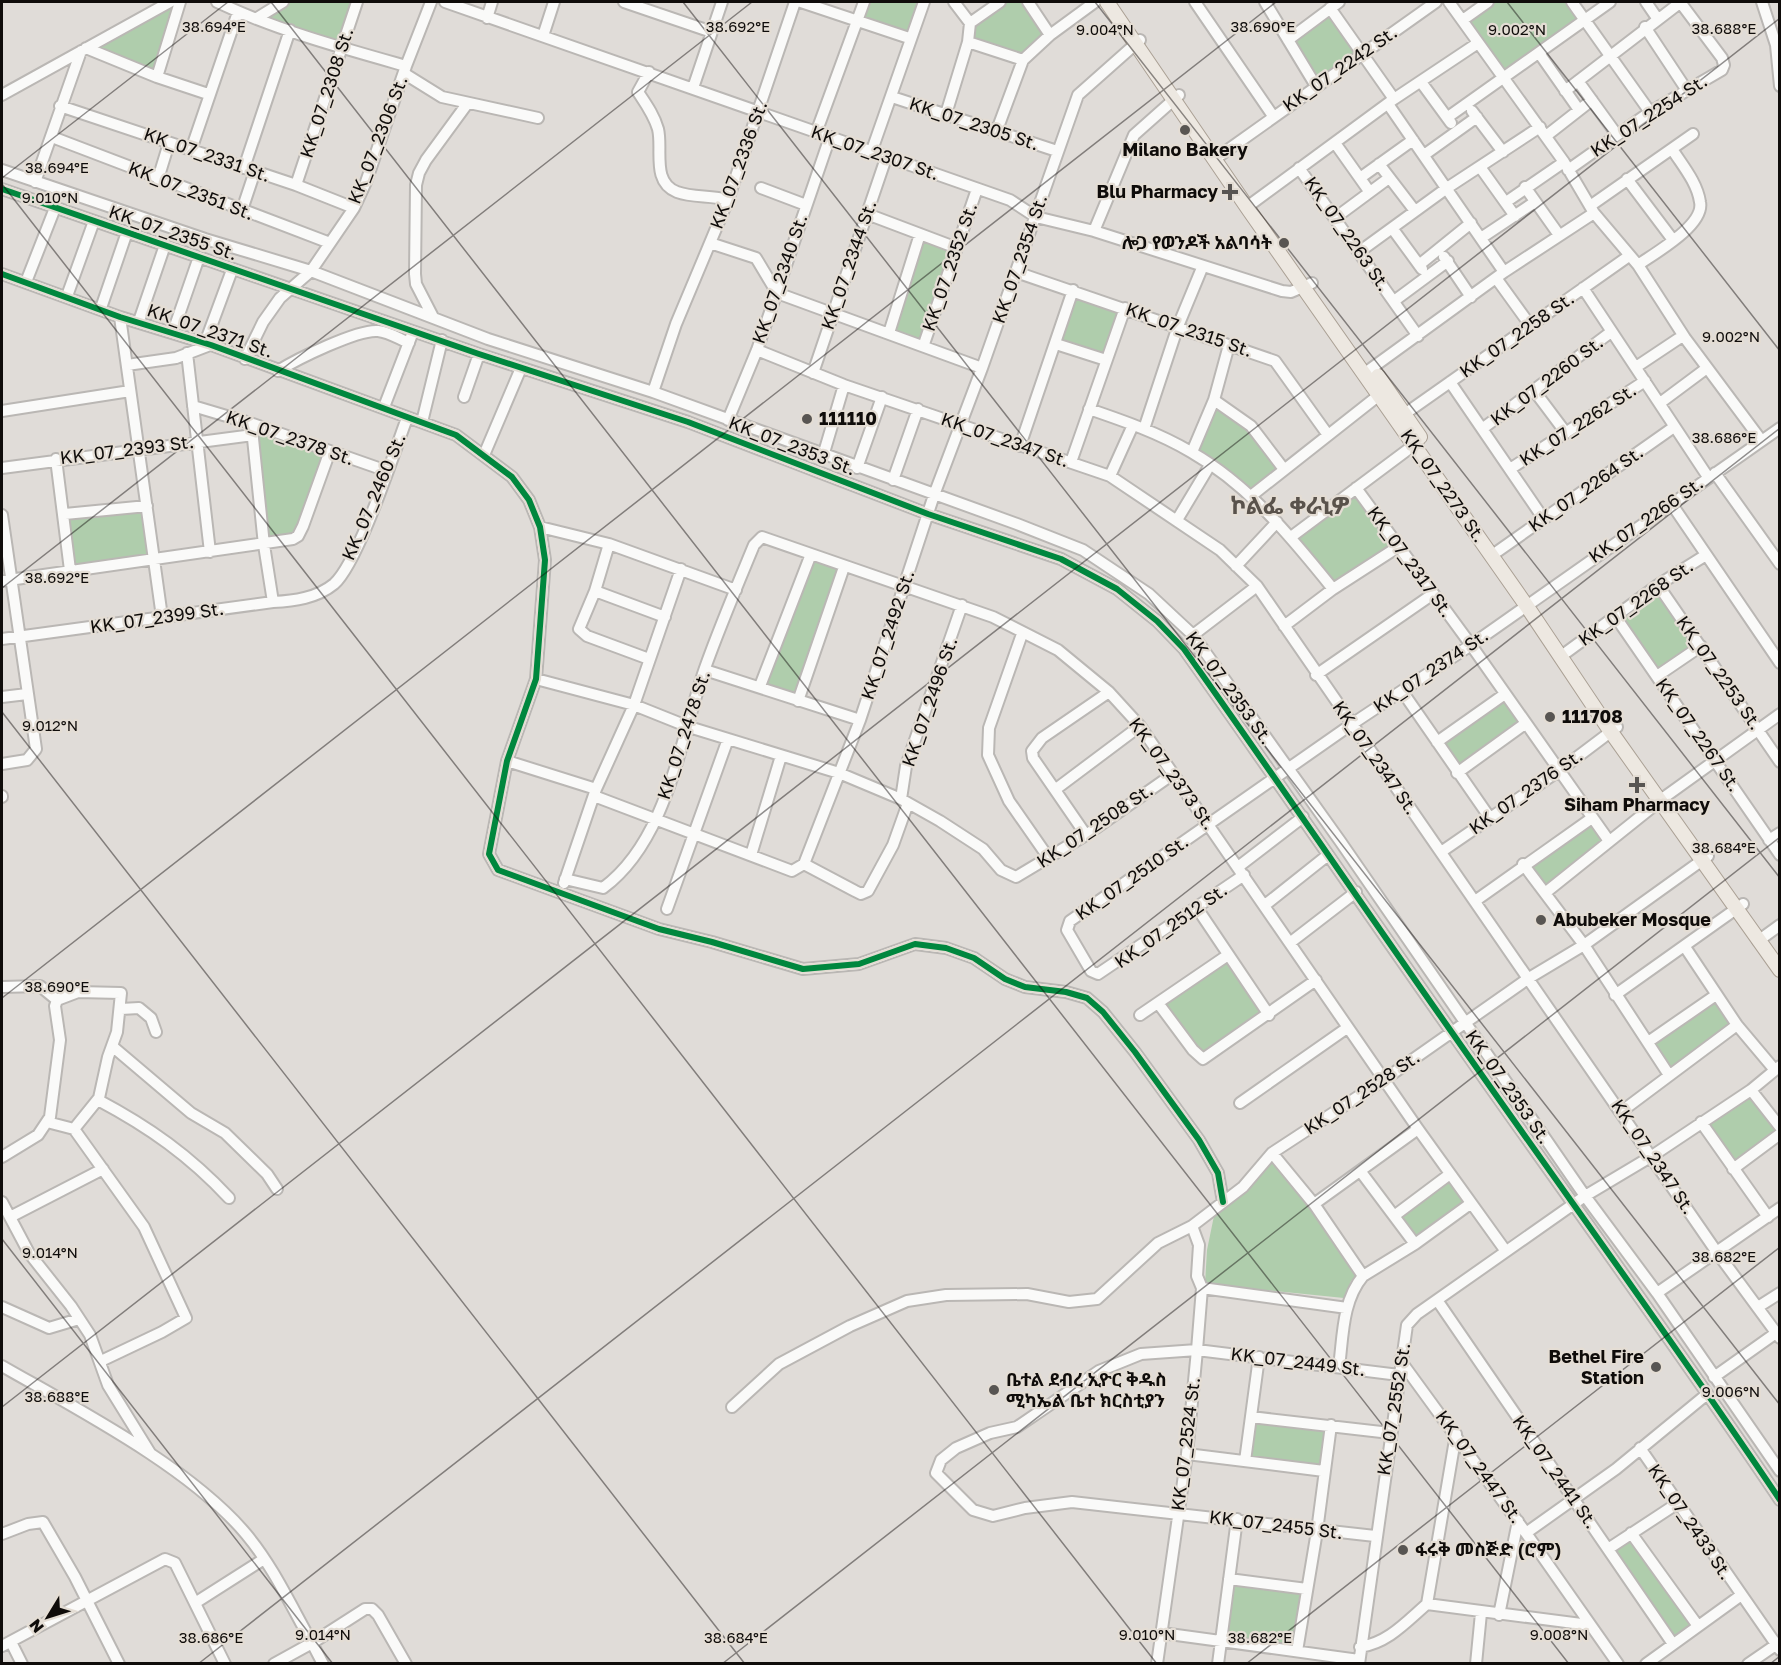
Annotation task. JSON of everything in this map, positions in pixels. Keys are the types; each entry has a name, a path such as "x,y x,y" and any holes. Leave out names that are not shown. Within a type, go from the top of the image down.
{"main road":[{"name":"KK_07_2273 St.","path":"1107,2 1138,41"},
{"name":"KK_07_2273 St.","path":"1115,2 1138,41 1250,205 1401,417 1614,730 1740,907 1779,970"},
{"name":"KK_07_2273 St.","path":"1761,938 1779,958"}],"street":[{"path":"2,95 170,2"},
{"path":"157,77 180,2"},
{"path":"217,2 238,12 405,70 432,92 467,104 538,118"},
{"path":"257,18 283,2"},
{"name":"KK_07_2308 St.","path":"296,185 357,2"},
{"name":"KK_07_2306 St.","path":"245,359 263,322 290,288 311,271 354,208 366,182 431,2"},
{"name":"KK_07_2307 St.","path":"446,2 1010,200 1036,217 1094,231 1202,268 1282,291 1291,292 1308,285"},
{"path":"487,18 492,2"},
{"path":"543,36 555,2"},
{"path":"624,2 712,32"},
{"path":"660,14 664,2"},
{"path":"693,88 722,2"},
{"name":"KK_07_2336 St.","path":"777,293 756,258 710,243 728,200 795,2"},
{"path":"801,2 909,38"},
{"path":"816,133 864,2"},
{"path":"871,153 892,97 909,38 924,2"},
{"path":"946,114 969,42 970,23 954,2"},
{"path":"970,23 1000,2"},
{"path":"1028,2 1050,34"},
{"path":"998,130 1023,60 1050,34 1095,2"},
{"path":"1195,2 1273,116"},
{"path":"1265,2 1316,86"},
{"path":"1288,40 1340,2"},
{"name":"KK_07_2242 St.","path":"1218,157 1361,52 1436,2"},
{"path":"1449,2 1464,19 1478,43 1543,131 1592,209 1638,265 1707,368 1761,440"},
{"path":"1464,19 1488,2"},
{"path":"1572,2 1650,112"},
{"path":"1448,117 1610,2"},
{"path":"1646,2 1658,18"},
{"path":"1565,91 1645,27 1681,2"},
{"name":"KK_07_2254 St.","path":"1506,202 1525,188 1617,135 1686,89 1722,70 1724,65 1722,58 1681,2"},
{"path":"1762,2 1776,45 1779,86"},
{"path":"1330,8 1361,52 1413,140 1481,238 1530,325"},
{"path":"191,150 208,94 238,12"},
{"path":"1645,27 1686,89"},
{"path":"242,210 249,170 290,30"},
{"name":"KK_07_2354 St.","path":"934,495 982,368 1078,95 1138,41"},
{"path":"969,42 1023,60"},
{"path":"1250,205 1391,101 1478,43"},
{"path":"83,50 208,94"},
{"path":"35,182 52,137 60,106 83,50"},
{"path":"1539,53 1579,110"},
{"path":"649,72 638,92 655,118 660,141 660,171 665,182 670,189 687,195 728,200"},
{"path":"1578,81 1617,135"},
{"path":"1420,82 1448,117 1456,131"},
{"name":"KK_07_2305 St.","path":"892,97 1057,151"},
{"path":"1094,231 1134,135 1176,97"},
{"path":"1359,252 1447,188 1503,152 1579,110 1592,100"},
{"path":"433,317 417,284 415,274 416,185 426,160 467,104"},
{"path":"1467,104 1503,152"},
{"name":"KK_07_2331 St.","path":"60,106 296,185 354,208"},
{"path":"1424,154 1476,117"},
{"path":"1368,370 1559,235 1627,179 1693,134"},
{"name":"KK_07_2351 St.","path":"52,137 330,243"},
{"name":"KK_07_2340 St.","path":"729,420 757,350 830,137"},
{"path":"1360,178 1413,140"},
{"path":"158,179 169,142"},
{"path":"1335,143 1369,191"},
{"path":"1638,265 1673,240 1692,224 1699,214 1701,204 1694,183 1672,149"},
{"name":"KK_07_2344 St.","path":"813,373 886,158"},
{"path":"1379,164 1415,211"},
{"path":"1480,167 1515,216"},
{"name":"KK_07_2263 St.","path":"1299,168 1418,336"},
{"name":"KK_07_2355 St.","path":"2,170 206,239 311,271"},
{"path":"1335,218 1389,178"},
{"path":"1627,179 1673,240"},
{"path":"761,188 806,205"},
{"path":"1525,188 1559,235"},
{"name":"KK_07_2352 St.","path":"924,344 977,189"},
{"name":"KK_07_2355 St.","path":"7,191 290,288"},
{"path":"1481,238 1535,202"},
{"path":"26,282 56,208"},
{"path":"867,214 957,248"},
{"path":"67,296 94,221"},
{"path":"1419,265 1471,223"},
{"path":"1392,228 1427,276"},
{"path":"101,308 127,232"},
{"path":"889,333 920,234"},
{"path":"653,392 676,324 699,275 710,243"},
{"path":"139,321 165,245"},
{"path":"1439,249 1471,297"},
{"name":"KK_07_2258 St.","path":"1401,417 1629,256"},
{"path":"172,332 199,257"},
{"name":"KK_07_2263 St.","path":"1394,301 1448,261"},
{"path":"1110,476 1138,427 1202,268"},
{"path":"127,364 176,358 208,344 232,270"},
{"name":"KK_07_2353 St.","path":"311,271 488,339 653,392 1083,550 1149,594 1193,635 1289,768 1585,1196 1658,1293 1704,1364 1779,1471"},
{"name":"KK_07_2315 St.","path":"1016,272 1275,361 1328,435"},
{"name":"KK_07_2371 St.","path":"2,274 120,316 208,344 456,435 495,462 512,477 529,500 540,527 545,560 536,679 507,760 489,854 493,865 505,874 561,892"},
{"name":"KK_07_2353 St.","path":"290,288 479,354 688,422 928,514 1061,559 1117,590 1173,636 1356,892 1452,1033 1575,1203 1779,1500"},
{"path":"1583,288 1674,427 1779,564"},
{"path":"1020,447 1073,290"},
{"path":"777,293 832,314 924,344 982,368"},
{"path":"1071,462 1125,308"},
{"path":"120,316 162,617"},
{"path":"278,371 298,358 376,330 409,343"},
{"path":"384,407 413,330"},
{"name":"KK_07_2260 St.","path":"1482,429 1611,332"},
{"path":"1636,367 1678,339"},
{"path":"422,422 442,340"},
{"path":"1056,344 1106,360"},
{"path":"1192,452 1214,400 1229,345"},
{"name":"KK_07_2347 St.","path":"757,350 844,385 1110,476 1220,550 1257,586 1316,675 1622,1111 1716,1251 1778,1335"},
{"path":"187,353 210,552"},
{"path":"464,397 479,354"},
{"path":"484,455 521,368"},
{"path":"1660,403 1707,368"},
{"name":"KK_07_2262 St.","path":"1510,469 1645,381"},
{"path":"1450,382 1543,518"},
{"name":"KK_07_2353 St.","path":"823,456 844,385"},
{"path":"1533,389 1566,433"},
{"path":"2,411 130,391"},
{"path":"1251,496 1283,468 1383,392"},
{"name":"KK_07_2353 St.","path":"857,468 882,397"},
{"path":"1214,400 1251,426 1283,468"},
{"name":"KK_07_2378 St.","path":"193,406 250,423 387,471"},
{"path":"892,480 918,409"},
{"path":"1089,409 1138,427 1192,452 1210,465 1251,496 1277,522 1333,590"},
{"name":"KK_07_2460 St.","path":"311,596 336,583 342,573 387,471 407,418"},
{"path":"250,423 273,602"},
{"name":"KK_07_2264 St.","path":"1495,554 1674,427"},
{"name":"KK_07_2266 St.","path":"1529,603 1761,440 1778,433"},
{"name":"KK_07_2393 St.","path":"2,468 56,459 253,435"},
{"path":"1291,537 1418,442"},
{"path":"7,581 70,570 264,544 298,536 330,451"},
{"path":"56,459 65,514 70,570"},
{"path":"1177,520 1210,465"},
{"name":"KK_07_2317 St.","path":"1356,488 1432,594 1472,645 1609,841"},
{"name":"KK_07_2492 St.","path":"804,864 860,720 934,495"},
{"path":"1671,503 1779,663"},
{"path":"65,514 147,506"},
{"path":"2,515 7,581 20,637 36,749 32,756 22,762 2,764"},
{"path":"1236,566 1277,522"},
{"path":"540,527 609,544 736,590"},
{"name":"KK_07_2373 St.","path":"762,537 993,617 1022,634 1058,650 1109,692 1140,726 1291,942 1347,1028 1385,1079 1470,1204 1505,1250"},
{"name":"KK_07_2478 St.","path":"565,879 603,888 630,861 657,818 689,727 705,670 754,545 762,537"},
{"path":"609,544 596,591 579,629 587,636 649,659"},
{"path":"1284,626 1398,547"},
{"path":"760,686 811,554"},
{"name":"KK_07_2268 St.","path":"1564,655 1658,585 1706,555"},
{"path":"798,701 844,567"},
{"path":"681,569 634,705 595,793 561,892 659,929 802,969 859,964 915,944 946,948 974,958 1005,980 1025,987 1066,992 1087,998 1103,1012 1135,1052 1199,1140 1218,1173 1223,1202"},
{"name":"KK_07_2253 St.","path":"1658,585 1779,762"},
{"name":"KK_07_2353 St.","path":"1193,635 1257,586"},
{"path":"596,591 665,617"},
{"path":"1316,675 1432,594"},
{"name":"KK_07_2399 St.","path":"2,639 273,602 298,601 311,596"},
{"name":"KK_07_2374 St.","path":"1275,777 1472,645 1529,603"},
{"name":"KK_07_2496 St.","path":"804,864 861,894 868,891 893,845 904,801 906,766 963,605"},
{"name":"KK_07_2267 St.","path":"1615,616 1716,760 1779,855"},
{"path":"1022,634 989,728 988,755 1009,801 1048,857"},
{"path":"1658,676 1701,646"},
{"path":"705,670 860,720"},
{"path":"536,679 634,705 689,727 838,773 904,801"},
{"path":"1402,691 1490,818"},
{"path":"1086,835 1033,758 1032,751 1042,738 1109,692"},
{"path":"2,697 27,694"},
{"path":"1437,742 1505,694"},
{"path":"1545,893 1663,799 1779,714"},
{"path":"1457,773 1526,723"},
{"path":"1056,789 1140,726"},
{"name":"KK_07_2376 St.","path":"1441,852 1614,730"},
{"path":"667,909 728,739"},
{"path":"751,855 780,756"},
{"path":"507,760 556,776 792,871 804,864"},
{"name":"KK_07_2508 St.","path":"904,801 974,842 1001,870 1016,877 1086,835 1173,774"},
{"name":"KK_07_2510 St.","path":"1098,974 1091,971 1070,937 1067,930 1070,921 1275,777"},
{"name":"KK_07_2512 St.","path":"1098,974 1105,972 1197,908 1303,818"},
{"path":"1475,901 1522,864 1592,818"},
{"path":"1769,840 1779,833"},
{"path":"1265,905 1328,855"},
{"name":"KK_07_2528 St.","path":"732,1407 779,1364 850,1326 907,1301 946,1295 1027,1294 1069,1302 1097,1299 1158,1244 1192,1226 1243,1187 1272,1153 1385,1079 1529,978 1584,945 1706,858"},
{"path":"1522,864 1584,945 1669,1074"},
{"path":"1291,942 1356,892"},
{"path":"1615,995 1740,907"},
{"path":"1197,908 1269,1015"},
{"path":"1761,938 1779,925"},
{"path":"1685,947 1737,1025 1777,1067"},
{"path":"1140,1015 1228,955"},
{"path":"1158,1003 1192,1050 1203,1059 1316,980"},
{"path":"2,987 40,986 57,1000"},
{"path":"57,1000 78,992 116,991 122,993 123,998 98,1100 74,1129"},
{"path":"1648,1042 1716,995"},
{"path":"2,1157 38,1135 50,1117 60,1040 55,1006 57,1000"},
{"path":"121,1009 139,1008 151,1018 156,1032"},
{"path":"1622,1111 1737,1025"},
{"path":"1240,1103 1347,1028"},
{"path":"112,1046 191,1113 225,1133 267,1174 277,1188"},
{"name":"KK_07_2552 St.","path":"1359,1662 1400,1360 1407,1325 1417,1314 1505,1250 1751,1090 1777,1067"},
{"path":"1751,1090 1779,1127"},
{"path":"98,1100 172,1144 199,1166 229,1198"},
{"path":"47,1122 74,1129 144,1227 186,1318 101,1361"},
{"path":"1701,1122 1768,1217"},
{"path":"1314,1204 1418,1129"},
{"path":"1733,1169 1779,1134"},
{"path":"1272,1153 1314,1204 1363,1276"},
{"path":"10,1217 102,1169"},
{"path":"1361,1172 1414,1244"},
{"path":"1394,1216 1450,1174"},
{"path":"2,1203 29,1253 79,1319 101,1361 108,1385 152,1456"},
{"path":"1339,1367 1349,1297 1363,1276 1414,1244 1470,1204"},
{"path":"1658,1293 1779,1208"},
{"name":"KK_07_2524 St.","path":"1157,1664 1187,1454 1202,1288 1197,1276 1199,1245 1192,1226"},
{"path":"1202,1288 1347,1308"},
{"path":"1758,1307 1779,1293"},
{"name":"KK_07_2441 St.","path":"1437,1300 1673,1644"},
{"path":"2,1307 49,1328 79,1319"},
{"path":"1713,1377 1778,1335"},
{"name":"KK_07_2449 St.","path":"1178,1512 1072,1502 1025,1508 993,1516 973,1510 936,1473 937,1468 956,1448 990,1433 1017,1427 1113,1363 1141,1354 1197,1350 1399,1375"},
{"path":"1245,1461 1259,1357"},
{"name":"KK_07_2447 St.","path":"1400,1360 1456,1434 1618,1664"},
{"path":"1691,1372 1704,1364"},
{"path":"2,1366 84,1413 152,1456 213,1502 244,1532 264,1559 323,1664"},
{"path":"1526,1533 1574,1500 1706,1395"},
{"path":"1251,1416 1390,1433"},
{"path":"1297,1651 1317,1531 1331,1425"},
{"path":"1360,1647 1375,1645 1392,1635 1426,1604 1456,1434"},
{"name":"KK_07_2433 St.","path":"1640,1448 1740,1596 1778,1646"},
{"path":"1187,1454 1324,1472"},
{"path":"1608,1549 1678,1503"},
{"name":"KK_07_2455 St.","path":"1178,1512 1317,1531 1375,1536"},
{"path":"1218,1664 1237,1519"},
{"path":"1499,1615 1518,1521"},
{"path":"2,1534 28,1524 43,1522 88,1602 119,1664"},
{"path":"1631,1533 1698,1626"},
{"path":"22,1664 6,1644 165,1559 175,1563 225,1664"},
{"path":"195,1603 264,1559"},
{"path":"1229,1579 1307,1589"},
{"path":"1646,1664 1740,1596"},
{"path":"1426,1604 1481,1613 1589,1625"},
{"path":"274,1664 366,1609 372,1609 378,1615 406,1664"},
{"path":"1476,1664 1481,1613"},
{"path":"1162,1633 1297,1651 1359,1662"},
{"path":"1748,1664 1778,1646"}],"green space":[{"path":"180,2 157,77 86,48"},
{"path":"283,2 357,2 343,48 257,18"},
{"path":"865,2 924,2 909,38 856,21"},
{"path":"1000,2 1028,2 1050,35 1023,60 969,42 970,23"},
{"path":"1487,2 1571,2 1585,20 1503,78 1464,19"},
{"path":"1330,8 1361,52 1316,86 1288,40"},
{"path":"920,234 957,248 924,344 889,333"},
{"path":"1073,290 1125,308 1106,360 1056,344"},
{"path":"1214,400 1253,425 1283,468 1251,496 1192,452"},
{"path":"250,427 330,451 298,536 264,545"},
{"path":"1356,488 1398,547 1333,589 1291,537"},
{"path":"147,506 154,558 70,570 65,514"},
{"path":"811,554 844,567 798,701 760,686"},
{"path":"1658,585 1701,646 1657,676 1615,616"},
{"path":"1505,694 1526,723 1457,773 1437,742"},
{"path":"1592,818 1609,841 1545,893 1523,864"},
{"path":"1228,955 1269,1015 1203,1059 1158,1003"},
{"path":"1716,995 1737,1025 1669,1075 1648,1042"},
{"path":"1751,1090 1779,1134 1733,1169 1701,1122"},
{"path":"1274,1148 1363,1269 1351,1281 1344,1298 1205,1284 1207,1250 1215,1211"},
{"path":"1450,1174 1470,1204 1415,1244 1394,1216"},
{"path":"1251,1417 1331,1425 1324,1471 1245,1461"},
{"path":"1631,1533 1698,1626 1673,1644 1608,1549"},
{"path":"1229,1579 1307,1589 1297,1651 1221,1641"}],"cycle path":[{"path":"2,189 479,354 688,422 928,514 1061,559 1117,589 1157,621 1184,649 1700,1382 1780,1500"},
{"path":"2,274 120,317 211,345 456,435 512,477 529,500 540,527 545,560 536,679 507,761 489,854 498,870 659,929 803,969 859,964 915,944 946,948 974,958 1005,979 1025,987 1066,992 1087,998 1103,1012 1135,1052 1199,1140 1218,1173 1223,1202"}],"place":[{"name":"Milano Bakery","path":"1185,130"},
{"name":"Blu Pharmacy","path":"1230,192"},
{"name":"ሎጋ የወንዶች አልባሳት","path":"1284,243"},
{"name":"111110","path":"807,419"},
{"name":"111708","path":"1550,717"},
{"name":"Siham Pharmacy","path":"1637,785"},
{"name":"Abubeker Mosque","path":"1541,920"},
{"name":"Bethel Fire Station","path":"1656,1367"},
{"name":"ቤተል ደብረ ኢዮር ቅዱስ ሚካኤል ቤተ ክርስቲያን","path":"994,1390"},
{"name":"ፋሩቅ መስጅድ (ሮም)","path":"1403,1550"}],"district":[{"name":"ኮልፌ ቀራኒዎ","path":"1290,506"}]}
